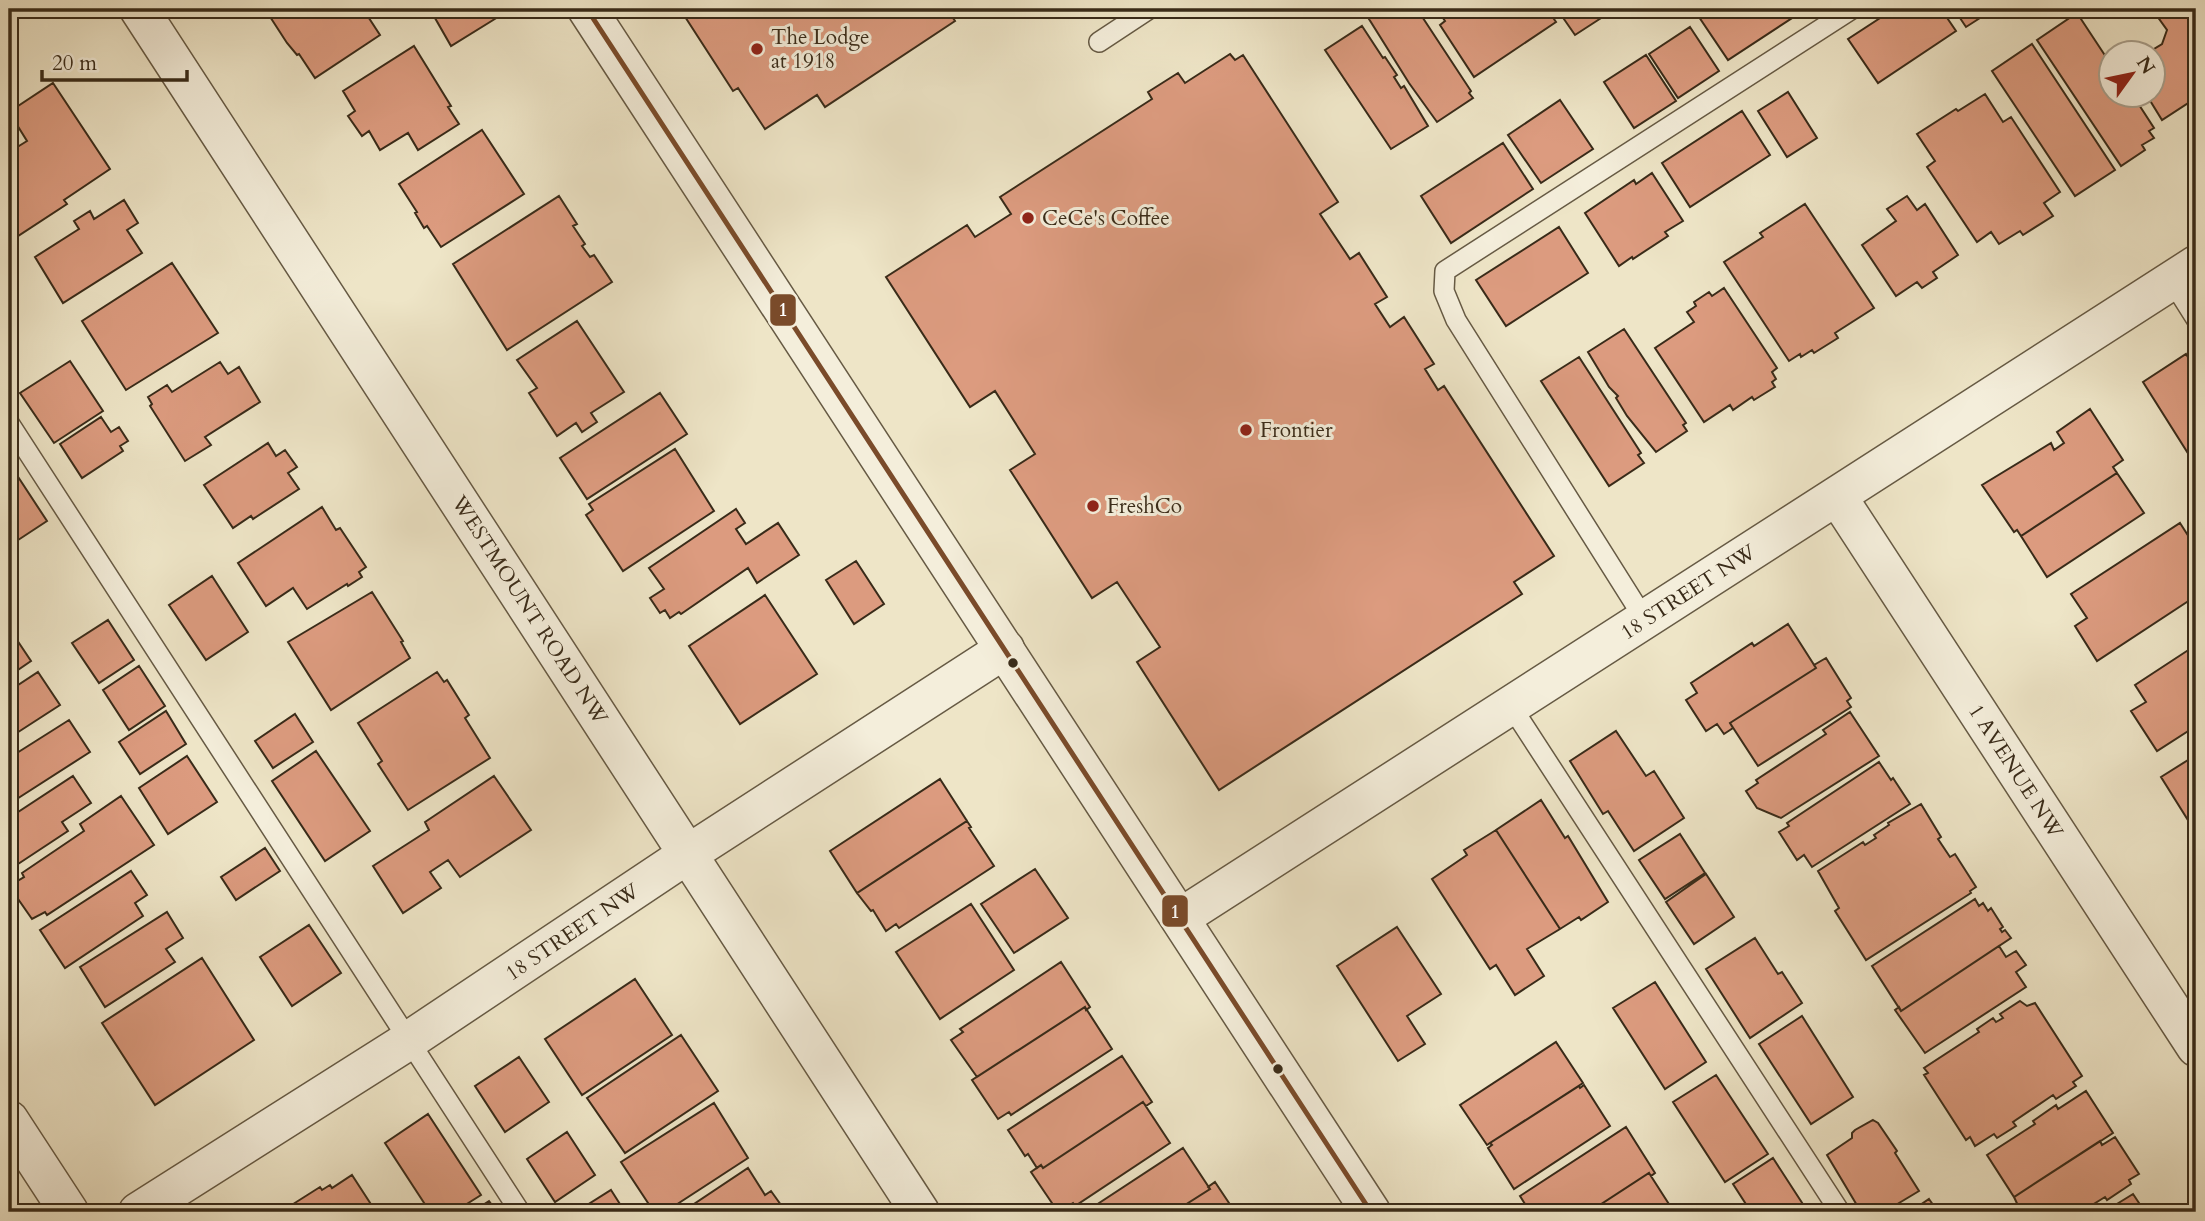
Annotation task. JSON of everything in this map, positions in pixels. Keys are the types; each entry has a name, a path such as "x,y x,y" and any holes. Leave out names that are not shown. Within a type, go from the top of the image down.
{"street":[{"name":"WESTMOUNT ROAD NW","path":"139,9 920,1212"},
{"path":"587,9 1371,1212"},
{"name":"18 STREET NW","path":"1180,918 2184,273"},
{"name":"1 AVENUE NW","path":"1837,496 2196,1047"},
{"name":"18 STREET NW","path":"138,1212 408,1041 688,854 1005,649"},
{"path":"9,1120 69,1212"}],"lane":[{"path":"1099,42 1149,9"},
{"path":"1645,620 1456,320 1444,291 1445,271 1852,9"},
{"path":"2184,273 2196,319"},
{"path":"9,423 520,1212"},
{"path":"1511,706 1840,1212"}],"building":[{"path":"265,9 363,9 380,35 315,78 299,54 287,43"},
{"path":"450,9 493,9 498,17 451,46 435,18"},
{"path":"680,9 947,9 955,21 825,107 817,95 765,129 738,88 733,91"},
{"path":"1385,9 1417,9 1473,98 1437,122 1369,19"},
{"path":"1437,9 1547,9 1556,22 1474,77 1440,25 1445,21"},
{"path":"1557,9 1615,9 1575,35"},
{"path":"1711,9 1806,9 1728,60 1699,17"},
{"path":"1894,9 1941,9 1956,31 1878,83 1848,39"},
{"path":"1954,9 1994,9 1966,27"},
{"path":"2152,9 2196,9 2196,105 2193,100 2162,120 2155,108 2166,108 2164,38 2167,30"},
{"path":"2077,13 2096,42 2096,108 2141,108 2154,128 2149,131 2154,138 2142,145 2145,150 2121,166 2037,40"},
{"path":"1362,26 1397,75 1394,77 1401,88 1404,86 1428,126 1391,149 1325,50"},
{"path":"1690,27 1719,71 1678,98 1649,54"},
{"path":"2032,44 2115,170 2075,196 1992,71"},
{"path":"414,46 459,124 418,150 408,133 380,150 369,131 362,136 348,116 355,111 343,91"},
{"name":"Frontier","path":"1230,54 1235,60 1243,55 1338,202 1320,214 1350,259 1359,253 1387,297 1375,304 1390,327 1404,317 1434,364 1425,369 1438,390 1444,386 1554,556 1514,582 1522,594 1219,790 1137,662 1160,647 1117,582 1092,598 1010,470 1035,454 995,391 970,407 886,277 967,225 975,237 1011,214 1000,197 1152,99 1148,92 1178,73 1185,83"},
{"path":"1646,55 1676,101 1634,128 1604,82"},
{"path":"53,83 110,169 64,200 67,204 18,236 9,222 9,144 14,149 27,141 9,112"},
{"path":"1788,92 1817,138 1787,157 1758,111"},
{"path":"1985,94 2003,122 2011,117 2060,192 2044,203 2053,216 2023,235 2020,231 1999,244 1991,232 1977,242 1927,167 1935,161 1917,134"},
{"path":"1560,100 1593,149 1541,183 1508,135"},
{"path":"1742,111 1770,155 1690,207 1662,163"},
{"path":"482,130 524,194 441,247 427,226 424,228 399,184"},
{"path":"1503,143 1533,189 1451,243 1421,196"},
{"path":"1652,173 1683,221 1665,232 1668,236 1619,266 1585,213 1634,180 1636,184"},
{"path":"559,196 577,224 573,226 585,244 582,246 590,257 594,255 612,282 507,350 453,264"},
{"path":"1907,196 1917,210 1925,204 1958,255 1933,272 1937,278 1922,288 1917,282 1896,296 1862,245 1896,221 1887,209"},
{"path":"124,200 138,223 127,230 142,253 63,303 35,257 79,229 74,221 90,211 94,219"},
{"path":"1805,204 1874,308 1835,333 1838,338 1814,353 1812,350 1789,361 1724,262 1763,237 1760,233"},
{"path":"1559,227 1588,273 1506,326 1476,280"},
{"path":"172,263 218,333 126,390 82,321"},
{"path":"1724,288 1777,368 1772,372 1776,379 1772,382 1775,387 1754,400 1752,397 1733,410 1730,405 1704,422 1655,348 1694,322 1687,312 1696,306 1694,302 1709,292 1712,296"},
{"path":"577,321 624,392 591,413 597,422 582,432 576,423 557,436 529,393 537,388 517,360"},
{"path":"1624,329 1686,423 1683,425 1687,431 1656,452 1627,416 1616,398 1618,396 1609,387 1588,352"},
{"path":"2186,354 2196,370 2196,466 2143,382"},
{"path":"1579,357 1641,453 1638,455 1644,463 1609,486 1541,381"},
{"path":"70,361 103,411 54,443 20,393"},
{"path":"220,362 228,374 239,367 260,402 205,437 211,445 185,461 150,406 152,404 148,397 167,385 172,392"},
{"path":"660,393 687,434 587,499 560,458"},
{"path":"2090,409 2123,460 2113,467 2117,473 2021,536 2017,530 2014,532 1982,485 2051,443 2054,450 2064,443 2057,432"},
{"path":"101,417 111,432 119,427 128,441 120,446 123,451 82,478 60,444"},
{"path":"268,443 276,456 285,450 297,467 288,473 299,489 253,519 251,516 233,528 204,485"},
{"path":"675,449 714,511 623,571 586,515 593,510 589,504"},
{"path":"9,463 47,521 9,546"},
{"path":"2117,473 2144,513 2047,577 2021,536"},
{"path":"322,507 336,530 340,528 366,567 359,572 362,577 307,609 293,588 266,606 238,563"},
{"path":"736,509 745,523 736,529 746,544 778,523 799,555 757,583 748,568 681,614 679,612 670,618 665,610 660,613 650,598 664,589 649,568"},
{"path":"2180,523 2196,548 2196,566 2189,570 2196,581 2196,596 2097,661 2075,626 2087,618 2071,594"},
{"path":"856,561 884,604 854,624 826,580"},
{"path":"212,576 248,632 206,660 169,605"},
{"path":"372,592 403,641 401,642 410,658 331,710 288,642"},
{"path":"765,595 817,674 740,724 689,646"},
{"path":"108,620 134,660 99,683 72,643"},
{"path":"1788,624 1816,668 1730,723 1733,728 1724,734 1717,724 1706,731 1686,700 1697,693 1691,683 1752,643 1754,646"},
{"path":"9,628 31,661 9,676"},
{"path":"2196,645 2196,726 2157,751 2131,711 2146,702 2135,685"},
{"path":"1826,658 1851,698 1847,701 1851,707 1758,766 1730,723 1816,668 1814,665"},
{"path":"139,666 165,706 129,730 103,690"},
{"path":"38,672 60,705 9,738 9,691"},
{"path":"437,672 444,682 447,680 469,715 465,718 490,758 408,810 378,764 382,761 358,723"},
{"path":"166,711 186,744 140,774 119,742"},
{"path":"1850,712 1879,756 1781,818 1757,808 1746,791 1758,783 1756,780 1826,734 1823,730"},
{"path":"295,714 313,742 273,768 255,741"},
{"path":"69,720 90,752 9,804 9,758"},
{"path":"1616,731 1646,776 1654,771 1684,818 1634,851 1608,811 1603,814 1570,761"},
{"path":"316,751 370,831 325,861 272,781"},
{"path":"2196,755 2196,833 2161,777"},
{"path":"187,756 217,802 168,834 139,788"},
{"path":"1879,762 1910,804 1812,867 1804,855 1797,860 1779,832 1789,826 1787,823"},
{"path":"73,776 91,803 62,822 68,831 9,870 9,818"},
{"path":"494,776 531,830 460,877 448,860 430,872 441,888 403,913 373,866 429,830 425,822"},
{"path":"940,779 967,821 857,893 830,851"},
{"path":"121,796 154,845 47,915 45,912 32,919 9,886 24,877 22,873 84,831 80,824"},
{"path":"1541,800 1565,838 1568,836 1608,902 1581,920 1579,917 1560,929 1496,830"},
{"path":"1921,804 1941,837 1938,839 1950,857 1955,854 1976,887 1971,893 1866,960 1835,911 1839,908 1818,871 1863,842 1865,845 1876,838 1874,835 1889,825 1888,823"},
{"path":"967,821 994,866 899,928 896,924 886,931 873,910 871,911 857,893"},
{"path":"1496,830 1560,929 1527,949 1544,976 1515,995 1496,965 1490,969 1432,879 1467,855 1464,850"},
{"path":"1680,834 1705,873 1665,899 1639,860"},
{"path":"265,848 280,871 236,900 221,877"},
{"path":"1035,869 1068,918 1014,953 981,904"},
{"path":"131,871 147,895 135,903 143,916 65,968 40,930"},
{"path":"1706,874 1734,917 1694,944 1666,902"},
{"path":"1975,899 1979,906 1983,903 1988,911 1991,908 2003,927 2000,929 2002,932 2005,930 2011,938 1901,1011 1872,966"},
{"path":"971,904 1014,970 940,1019 896,952"},
{"path":"167,912 183,938 166,949 175,962 105,1007 80,967"},
{"path":"309,925 341,973 292,1006 260,957"},
{"path":"1397,927 1441,994 1407,1016 1425,1044 1398,1061 1337,966"},
{"path":"1755,938 1778,974 1782,972 1802,1003 1750,1038 1706,969"},
{"path":"1999,946 2006,957 2016,951 2026,965 2016,972 2026,987 1925,1053 1895,1010 1899,1007 1901,1011"},
{"path":"202,958 254,1040 155,1105 102,1023"},
{"path":"1061,962 1090,1007 1086,1010 1085,1007 977,1077 951,1040 963,1032 960,1029"},
{"path":"635,979 672,1035 582,1095 545,1039"},
{"path":"1655,982 1706,1062 1665,1089 1613,1008"},
{"path":"2020,1001 2027,1006 2035,1003 2082,1076 2073,1082 2076,1086 2056,1099 2053,1095 2013,1122 2016,1126 1997,1138 1994,1134 1975,1146 1970,1137 1966,1140 1924,1075 1928,1073 1924,1068 1979,1032 1977,1029 1993,1018 1996,1022 2003,1018 2000,1014"},
{"path":"1085,1007 1112,1049 1011,1115 1009,1112 998,1119 972,1080"},
{"path":"1802,1016 1853,1097 1811,1124 1759,1044"},
{"path":"681,1035 718,1091 625,1153 587,1098"},
{"path":"1556,1042 1583,1083 1487,1145 1460,1105"},
{"path":"1122,1056 1152,1102 1146,1106 1143,1102 1043,1168 1041,1165 1037,1168 1028,1154 1025,1156 1008,1130"},
{"path":"519,1057 549,1102 505,1132 475,1086"},
{"path":"1716,1075 1768,1154 1725,1182 1673,1102"},
{"path":"1584,1085 1610,1126 1514,1189 1488,1148 1492,1145 1490,1143"},
{"path":"2086,1091 2113,1133 2014,1197 1987,1155 2035,1124 2033,1121 2056,1105 2058,1109"},
{"path":"1143,1102 1170,1143 1075,1206 1073,1203 1058,1212 1031,1172 1041,1165 1043,1168"},
{"path":"714,1103 748,1158 665,1212 654,1212 621,1162"},
{"path":"428,1114 481,1195 454,1212 430,1212 385,1143"},
{"path":"1873,1120 1878,1123 1897,1151 1895,1153 1919,1191 1884,1212 1861,1212 1827,1155 1852,1138 1855,1130"},
{"path":"1626,1127 1655,1173 1651,1176 1649,1173 1589,1212 1530,1212 1520,1196"},
{"path":"567,1132 595,1175 555,1202 527,1159"},
{"path":"2115,1137 2139,1174 2129,1180 2131,1184 2107,1200 2105,1197 2086,1212 2021,1212 2014,1197 2100,1141 2102,1145"},
{"path":"1183,1148 1210,1189 1174,1212 1092,1212 1090,1209"},
{"path":"1773,1158 1808,1212 1751,1212 1733,1184"},
{"path":"748,1168 765,1195 771,1191 786,1212 682,1212"},
{"path":"1649,1173 1674,1212 1589,1212"},
{"path":"352,1175 376,1212 288,1212 292,1210 290,1206 320,1187 322,1190 330,1185 332,1188"},
{"path":"1215,1182 1235,1212 1174,1212 1210,1189 1208,1187"},
{"path":"611,1190 625,1212 576,1212"},
{"path":"2133,1194 2145,1212 2104,1212"},
{"path":"1929,1199 1938,1212 1910,1212"},
{"path":"489,1201 497,1212 472,1212"}],"transit line":[{"name":"1","path":"587,9 1371,1212"}],"place":[{"name":"The Lodge at 1918","path":"757,49"},
{"name":"CeCe's Coffee","path":"1028,218"},
{"name":"Frontier","path":"1246,430"},
{"name":"FreshCo","path":"1093,506"}]}
